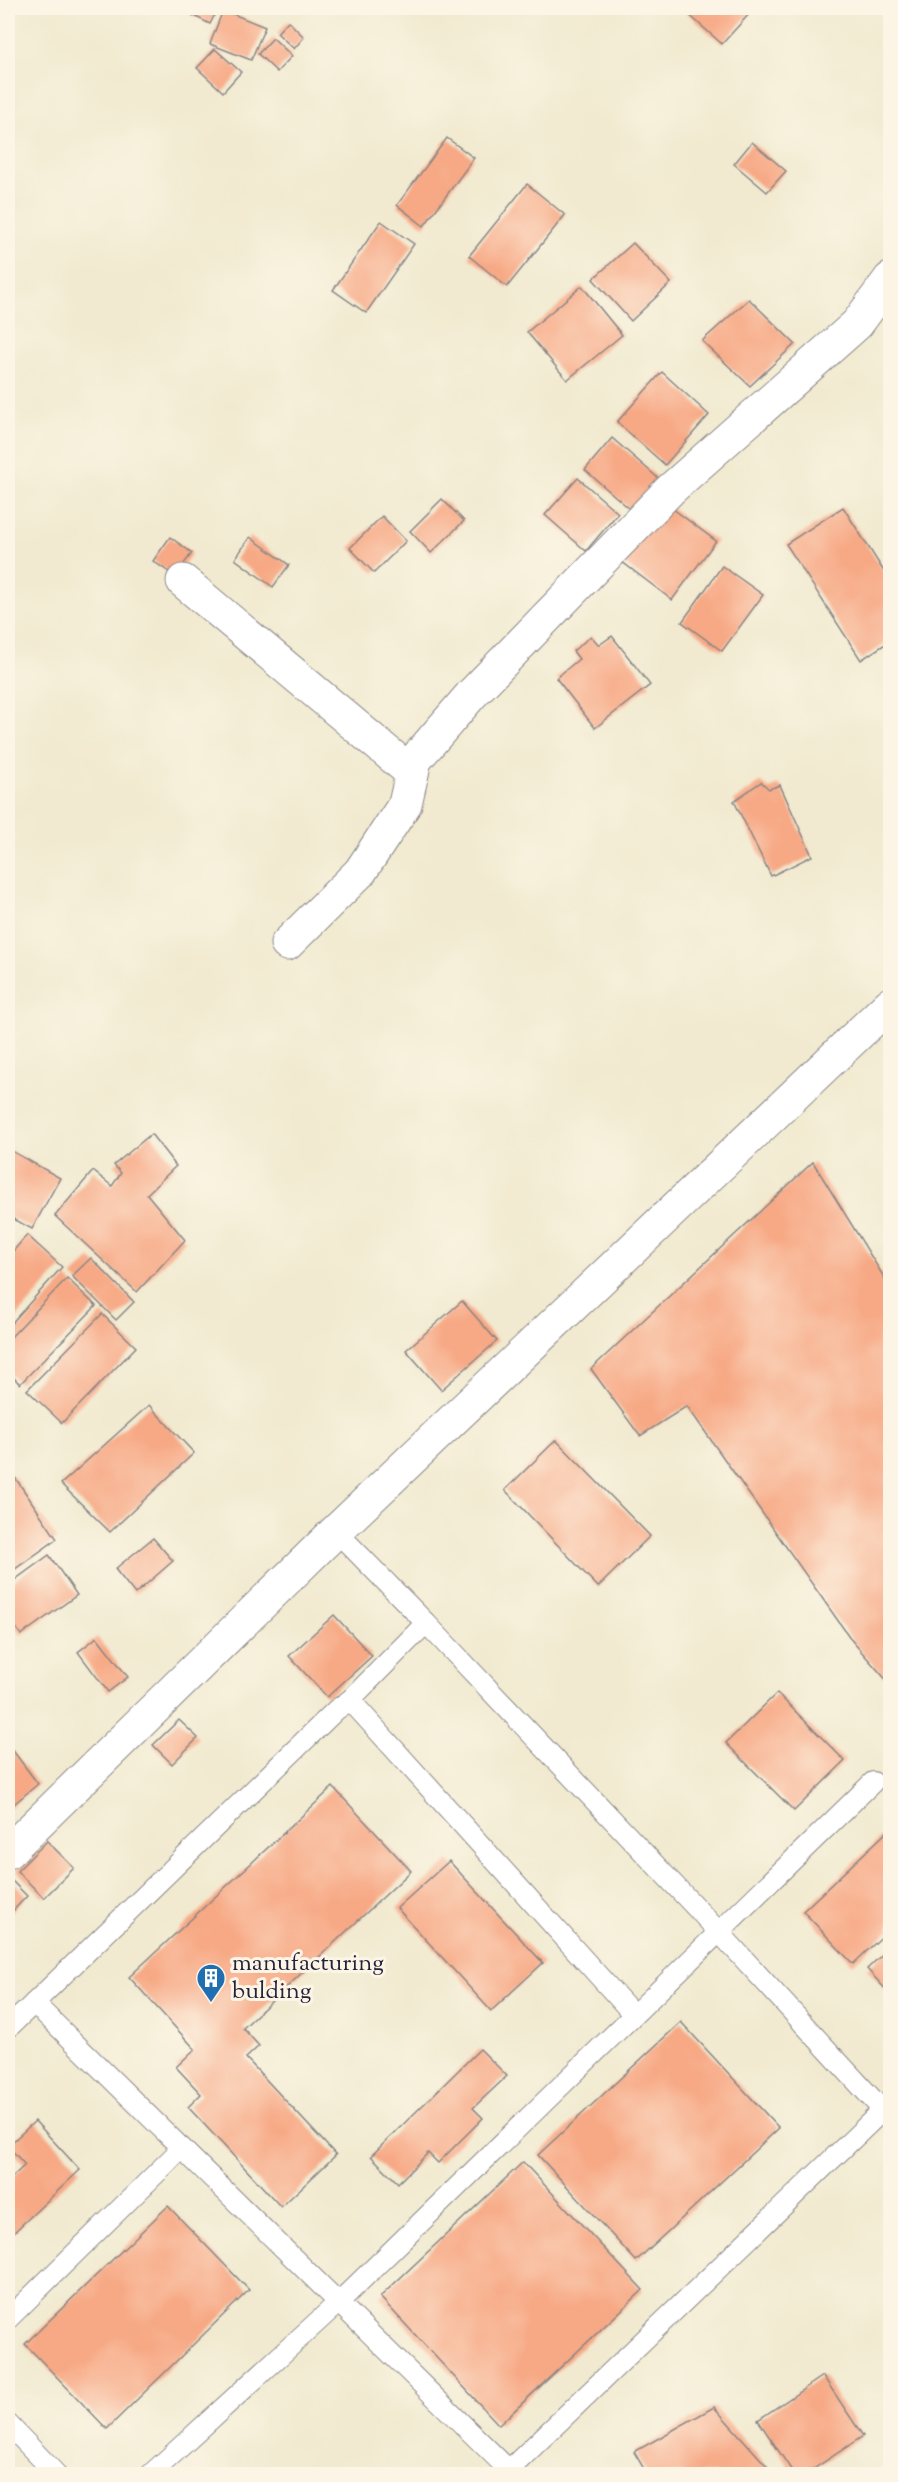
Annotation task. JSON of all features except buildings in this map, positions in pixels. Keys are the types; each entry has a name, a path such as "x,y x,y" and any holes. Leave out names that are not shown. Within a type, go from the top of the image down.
{"street":[{"path":"287,944 360,872 405,804 416,760 471,695 670,490 857,324 891,279"},
{"path":"183,581 412,773"},
{"path":"8,1852 336,1531 891,1004"}],"lane":[{"path":"34,2003 511,2472 887,2114 719,1932 336,1531"},
{"path":"8,2028 336,1710 350,1700 426,1623"},
{"path":"350,1700 633,2014"},
{"path":"151,2475 339,2302 873,1782"},
{"path":"8,2319 182,2148"},
{"path":"8,2424 56,2475"}],"place":[{"name":"manufacturing bulding","path":"211,2004"}]}
